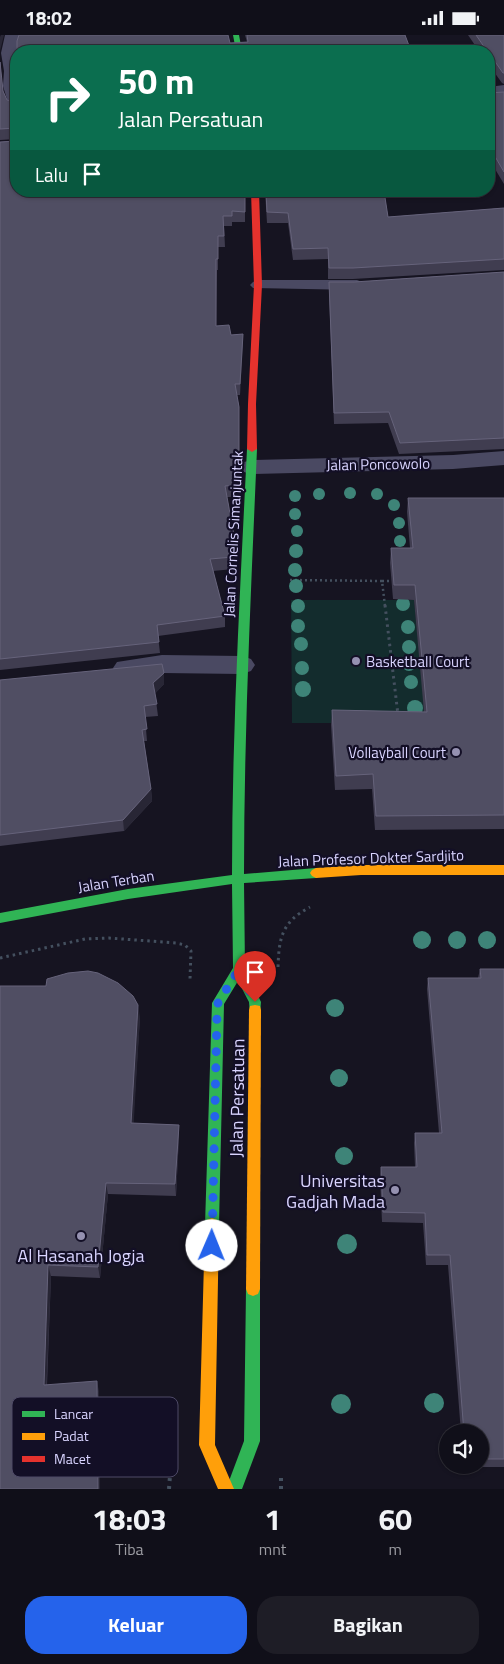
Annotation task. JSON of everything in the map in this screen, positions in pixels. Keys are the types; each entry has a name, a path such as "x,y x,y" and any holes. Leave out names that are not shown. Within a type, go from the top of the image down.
{"main road":[{"name":"Jalan Cornelis Simanjuntak","path":"239,969 238,792 258,285 254,197"},
{"name":"Jalan Profesor Dokter Sardjito","path":"238,879 361,870 504,870"},
{"name":"Jalan Terban","path":"0,919 128,894 238,879"},
{"name":"Jalan Persatuan","path":"226,1489 207,1445 215,1087 218,1003 239,969"},
{"name":"Jalan Persatuan","path":"234,1489 252,1441 255,1002 239,969"}],"street":[{"path":"12,36 31,36"},
{"name":"Jalan Poncowolo","path":"252,467 452,462 504,458"},
{"path":"104,670 162,664 242,665"}],"lane":[{"path":"258,285 372,285"}],"path":[{"path":"290,581 392,581"},
{"path":"382,581 399,723"},
{"path":"278,974 278,945 288,922 301,911 318,904"},
{"path":"0,958 85,939 109,938 176,943 185,945 191,951 190,986"}],"green space":[{"name":"Basketball Court","path":"291,600 414,600 426,723 292,723"}],"building":[{"path":"19,35 228,35 230,43 248,42 247,35 405,35 409,45 17,45"},
{"path":"476,35 504,35 504,73 495,62 495,45 483,45"},
{"path":"0,62 3,91 7,100 10,101 10,128 0,129"},
{"path":"504,92 504,172 495,156 495,93"},
{"path":"10,141 10,197 245,197 245,212 232,211 232,216 223,216 224,236 218,236 218,259 216,259 216,326 229,325 231,335 243,334 240,384 235,384 239,407 239,453 236,453 238,466 237,485 225,486 234,535 233,557 210,559 225,616 157,625 159,642 0,659 0,142"},
{"path":"266,197 385,197 388,217 504,208 504,259 329,268 328,248 293,249 288,213 267,212"},
{"path":"504,272 504,438 400,443 389,412 334,413 329,282"},
{"path":"408,498 504,498 504,815 376,816 373,774 336,776 332,710 427,712 415,585 394,585 391,548 413,548"},
{"path":"162,664 164,673 153,683 157,704 144,706 147,729 142,730 151,789 123,820 0,835 0,680"},
{"path":"480,969 504,969 504,1459 489,1459 489,1424 463,1424 450,1255 427,1255 425,1213 383,1212 381,1167 417,1167 415,1133 442,1133 428,978 481,978"},
{"path":"88,971 98,973 118,983 133,996 138,1005 131,1123 179,1125 175,1184 106,1183 98,1267 48,1265 44,1385 97,1381 97,1397 12,1397 12,1477 98,1477 98,1489 0,1489 0,986 46,986 47,979 68,973"}],"traffic: fast":[{"path":"236,35 238,45"},
{"path":"252,449 242,665 238,792 238,879 316,873"},
{"path":"0,918 128,894 238,879 239,969 255,1002 255,1010"},
{"path":"212,1225 218,1003 239,969"},
{"path":"234,1489 252,1441 253,1289"}],"traffic: slow":[{"path":"316,873 361,870 504,870"},
{"path":"253,1289 255,1010"},
{"path":"212,1225 207,1445 226,1489"}],"traffic: jam":[{"path":"252,449 252,404 258,285 255,197"}],"place":[{"name":"Basketball Court","path":"356,661"},
{"name":"Vollayball Court","path":"456,752"},
{"name":"Universitas Gadjah Mada","path":"395,1190"},
{"name":"Al Hasanah Jogja","path":"81,1236"}],"route":[{"path":"212,1246 217,1013 218,1003 239,969 255,1002"}]}
